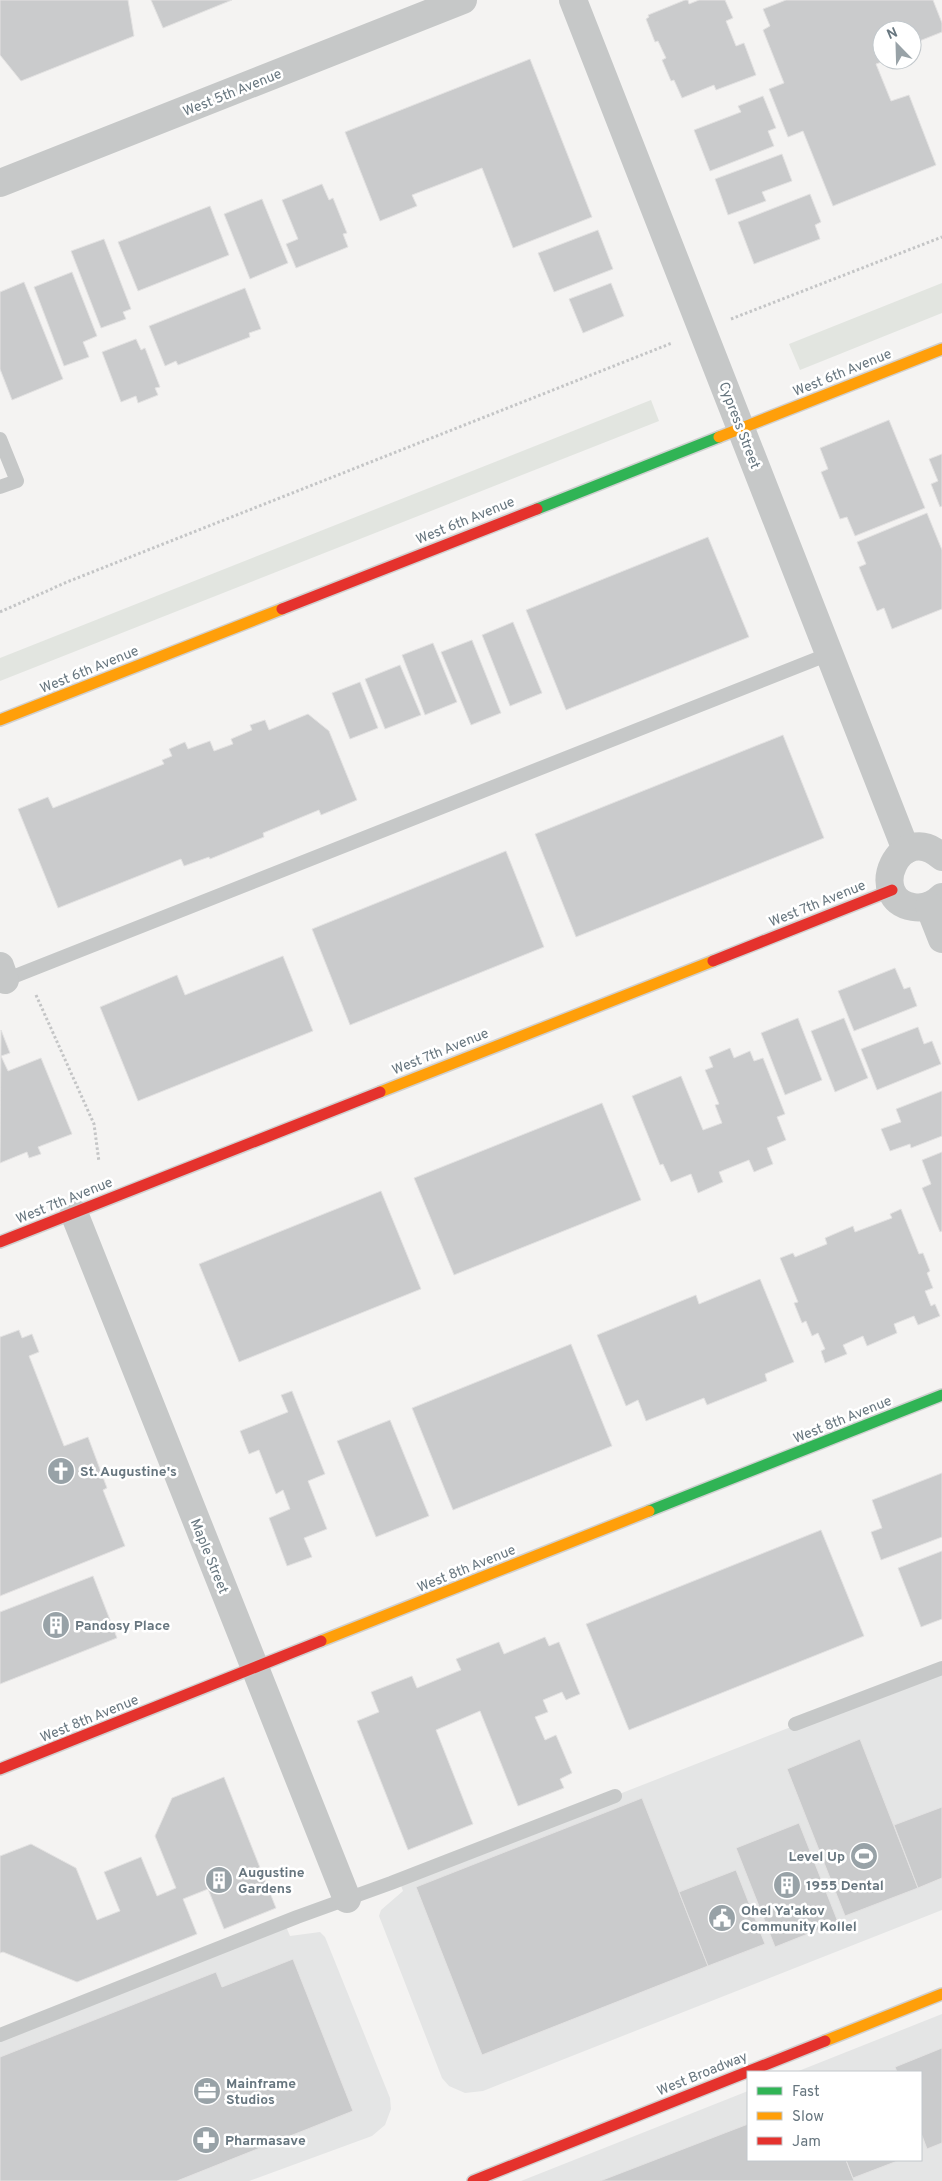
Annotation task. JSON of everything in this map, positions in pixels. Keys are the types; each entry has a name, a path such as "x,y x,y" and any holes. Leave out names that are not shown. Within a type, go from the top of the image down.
{"street":[{"name":"West 5th Avenue","path":"0,183 463,0"},
{"name":"Cypress Street","path":"573,0 906,850"},
{"name":"West 6th Avenue","path":"0,720 942,349"},
{"path":"942,858 936,851 926,848 916,847 906,850 893,863 889,880 892,890 903,903 911,907 935,902 942,939"},
{"name":"West 7th Avenue","path":"0,1242 892,890"},
{"name":"Maple Street","path":"74,1213 347,1899"},
{"name":"West 8th Avenue","path":"0,1769 942,1395"},
{"name":"West Broadway","path":"749,2071 942,1994"},
{"name":"West Broadway","path":"473,2181 747,2072"}],"lane":[{"path":"0,439 17,481 0,487"},
{"path":"11,973 830,654"},
{"path":"795,1724 942,1668"},
{"path":"0,2035 615,1796"}],"path":[{"path":"739,316 942,237"},
{"path":"0,612 76,579 668,344"},
{"path":"11,973 94,1124 99,1162"}],"shaded area":[{"path":"942,283 942,313 800,370 789,344"},
{"path":"651,400 659,421 0,681 0,658"},
{"path":"942,1668 942,1910 483,2091 465,2093 449,2086 442,2078 379,1916 381,1910 403,1891 399,1880"},
{"path":"285,1924 290,1936 320,1932 325,1937 390,2098 391,2109 385,2125 372,2136 249,2181 0,2181 0,2035"},
{"path":"942,2014 942,2181 521,2181 747,2091 747,2161 922,2161 922,2071 799,2071"}],"building":[{"path":"0,0 128,0 134,36 21,81 0,55"},
{"path":"151,0 232,0 163,28"},
{"path":"688,0 689,4 699,0 725,0 733,18 726,21 736,46 744,43 756,75 716,90 714,85 682,98 674,80 671,81 662,60 666,58 658,41 655,42 646,19 649,17 648,15"},
{"path":"786,0 933,0 942,23 942,32 922,40 922,20 872,20 872,70 878,70 891,101 909,95 936,165 833,206 803,131 788,137 769,89 784,83 763,30 770,26 763,9"},
{"path":"530,59 592,217 513,248 482,168 412,195 417,206 380,221 345,132"},
{"path":"763,96 776,128 768,131 774,146 710,171 694,130 741,112 738,106"},
{"path":"782,154 792,181 762,192 766,201 728,215 715,179"},
{"path":"322,184 329,200 333,198 347,233 343,234 348,247 296,268 286,244 298,239 282,200"},
{"path":"810,194 821,222 815,225 820,239 754,264 738,222"},
{"path":"262,199 288,263 250,279 224,214"},
{"path":"210,206 229,255 138,291 118,242"},
{"path":"598,230 613,269 554,292 538,253"},
{"path":"104,239 131,309 123,312 126,319 101,328 71,251"},
{"path":"72,272 97,336 83,342 89,357 64,366 34,287"},
{"path":"24,282 63,379 12,400 0,369 0,292"},
{"path":"611,283 624,316 583,333 569,299"},
{"path":"245,288 261,329 249,333 250,337 178,365 176,361 165,366 149,326"},
{"path":"136,339 141,350 145,348 160,387 155,388 158,395 138,403 136,396 121,402 102,352"},
{"path":"889,420 925,508 855,536 847,517 840,519 821,472 828,469 820,448"},
{"path":"942,454 942,506 940,507 931,484 938,481 929,459"},
{"path":"927,513 942,550 942,609 892,629 884,608 877,611 859,567 866,564 857,542"},
{"path":"708,537 749,637 566,710 526,610"},
{"path":"513,622 542,693 510,706 482,635"},
{"path":"472,640 501,713 471,725 441,652"},
{"path":"433,643 457,702 425,715 402,655"},
{"path":"400,665 421,715 385,729 365,679"},
{"path":"360,682 378,728 350,739 332,693"},
{"path":"308,714 329,731 357,800 321,815 319,810 263,833 264,837 210,859 209,857 184,866 181,859 58,908 18,809 48,797 53,808 164,764 162,760 172,756 169,749 185,742 188,749 210,741 214,751 233,744 231,739 252,730 250,725 265,720 269,730"},
{"path":"783,735 824,838 576,937 535,834"},
{"path":"506,851 544,947 350,1025 312,929"},
{"path":"283,956 313,1031 138,1101 100,1007 177,975 185,995"},
{"path":"895,968 904,989 910,987 917,1006 854,1031 838,991"},
{"path":"798,1018 822,1080 785,1095 761,1033"},
{"path":"844,1018 868,1078 835,1092 811,1031"},
{"path":"918,1027 924,1044 932,1041 941,1064 877,1090 861,1049"},
{"path":"1,1030 10,1053 1,1056 8,1071 41,1058 72,1134 38,1147 41,1154 29,1158 27,1152 0,1163"},
{"path":"730,1048 734,1058 750,1051 754,1061 763,1058 785,1114 777,1117 786,1140 767,1148 773,1164 754,1172 749,1160 719,1172 723,1182 698,1193 691,1174 671,1182 663,1164 660,1165 632,1096 681,1076 703,1130 722,1123 715,1105 719,1104 705,1070 713,1067 709,1057"},
{"path":"942,1091 942,1136 911,1148 910,1144 890,1151 881,1129 901,1122 896,1109"},
{"path":"602,1103 641,1200 454,1275 414,1178"},
{"path":"942,1152 942,1231 940,1232 922,1188 931,1184 922,1160"},
{"path":"381,1191 421,1289 239,1362 199,1264"},
{"path":"901,1209 919,1254 923,1253 930,1271 927,1273 933,1288 925,1291 931,1306 935,1304 940,1316 918,1325 914,1316 894,1324 897,1333 867,1346 863,1336 843,1345 847,1354 825,1363 821,1351 825,1349 818,1333 812,1336 806,1321 802,1323 794,1303 798,1302 780,1258 793,1253 795,1257 827,1244 825,1238 853,1226 855,1232 892,1218 890,1214"},
{"path":"760,1279 794,1362 765,1374 767,1381 707,1405 704,1398 646,1421 638,1400 626,1406 597,1335 696,1295 699,1304"},
{"path":"19,1330 22,1338 32,1334 39,1352 29,1356 64,1446 88,1437 107,1488 103,1490 125,1546 0,1596 0,1337"},
{"path":"571,1344 612,1446 453,1510 412,1408"},
{"path":"292,1391 325,1474 308,1481 327,1529 304,1538 312,1557 287,1566 269,1518 290,1509 283,1490 276,1494 259,1450 249,1454 240,1431 288,1412 281,1395"},
{"path":"390,1420 429,1516 376,1537 337,1441"},
{"path":"942,1473 942,1537 881,1560 871,1532 882,1528 872,1500"},
{"path":"821,1530 864,1636 629,1730 586,1624"},
{"path":"942,1551 942,1619 921,1627 898,1568"},
{"name":"Pandosy Place","path":"93,1576 117,1638 0,1684 0,1612"},
{"path":"545,1637 549,1646 559,1642 580,1694 566,1700 562,1692 543,1700 548,1712 535,1717 545,1740 556,1735 572,1773 560,1779 564,1788 518,1806 480,1711 436,1730 473,1824 408,1850 357,1721 379,1712 371,1692 412,1676 417,1688 461,1670 456,1659 499,1642 504,1654"},
{"name":"Level Up","path":"860,1739 918,1888 845,1916 787,1769"},
{"name":"Augustine Gardens","path":"224,1777 276,1908 224,1929 208,1889 183,1899 197,1934 77,1982 3,1952 0,1953 0,1856 31,1844 76,1868 97,1920 120,1911 104,1872 141,1857 157,1896 176,1888 155,1836 172,1798"},
{"path":"642,1798 708,1966 482,2055 416,1887"},
{"path":"942,1807 942,1878 918,1888 894,1825"},
{"name":"1955 Dental","path":"799,1823 838,1922 775,1947 736,1848"},
{"name":"Ohel Ya'akov Community Kollel","path":"736,1870 765,1944 708,1966 679,1892"},
{"path":"293,1959 353,2111 177,2181 0,2181 0,2057 216,1972 222,1987"},
{"path":"942,2048 942,2143 927,2149 922,2136 922,2071 897,2071 895,2067"},
{"path":"747,2124 747,2161 846,2161 854,2181 600,2181"},
{"path":"846,2161 897,2161 853,2178"}],"traffic: fast":[{"path":"537,509 719,437"},
{"path":"649,1511 942,1395"}],"traffic: slow":[{"path":"719,437 942,349"},
{"path":"0,720 282,609"},
{"path":"380,1092 713,961"},
{"path":"321,1641 649,1511"},
{"path":"825,2041 942,1994"}],"traffic: jam":[{"path":"282,609 537,509"},
{"path":"713,961 892,890"},
{"path":"0,1242 380,1092"},
{"path":"0,1769 321,1641"},
{"path":"750,2071 825,2041"},
{"path":"473,2181 747,2072"}],"place":[{"name":"St. Augustine's","path":"61,1471"},
{"name":"Pandosy Place","path":"56,1625"},
{"name":"Level Up","path":"864,1856"},
{"name":"Augustine Gardens","path":"219,1880"},
{"name":"1955 Dental","path":"787,1885"},
{"name":"Ohel Ya'akov Community Kollel","path":"722,1918"},
{"name":"Mainframe Studios","path":"207,2091"},
{"name":"Pharmasave","path":"206,2140"}]}
